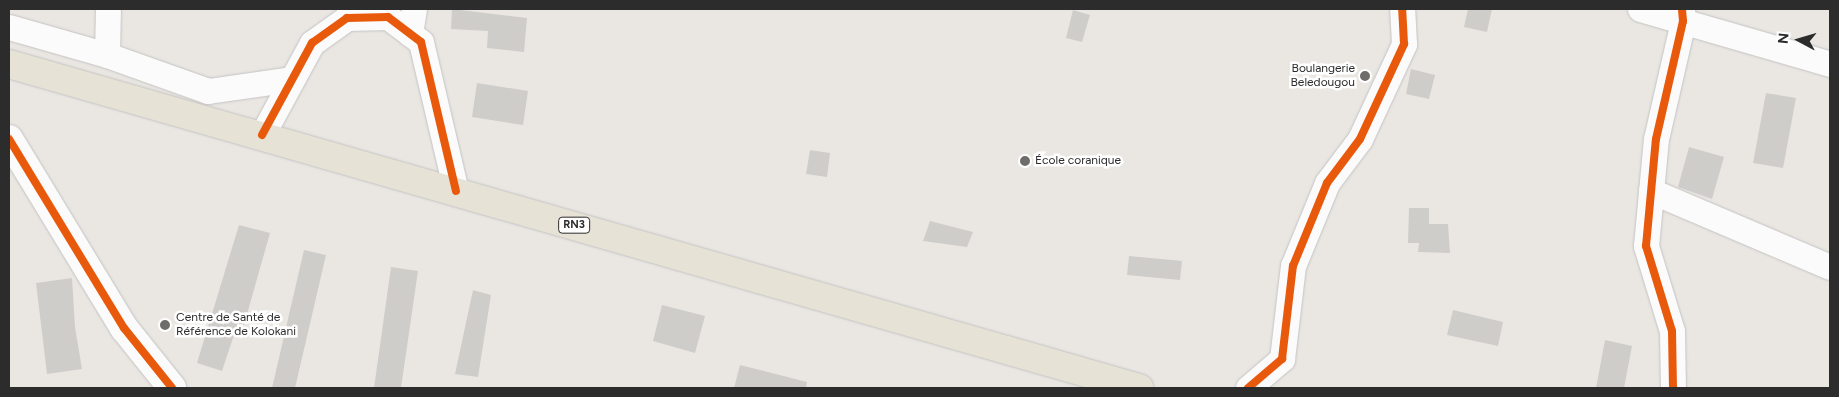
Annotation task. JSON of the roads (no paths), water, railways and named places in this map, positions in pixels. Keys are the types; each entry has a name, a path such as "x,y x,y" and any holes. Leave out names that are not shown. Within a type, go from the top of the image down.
{"highway":[{"name":"RN3","path":"9,64 1139,388"}],"street":[{"path":"107,55 108,9"},
{"path":"410,34 414,9"},
{"path":"1248,388 1282,359 1293,266 1327,183 1360,139 1404,44 1402,9"},
{"path":"1640,9 1682,15 1830,64"},
{"path":"1673,388 1672,331 1646,246 1656,139 1682,15"},
{"path":"262,135 312,43 333,18 388,17 421,42 456,191"},
{"path":"9,27 107,55 208,91 291,79"},
{"path":"9,139 124,328 172,388"},
{"path":"1651,190 1830,267"}],"place":[{"name":"Boulangerie Beledougou","path":"1365,76"},
{"name":"École coranique","path":"1025,161"},
{"name":"Centre de Santé de Référence de Kolokani","path":"165,325"}]}
